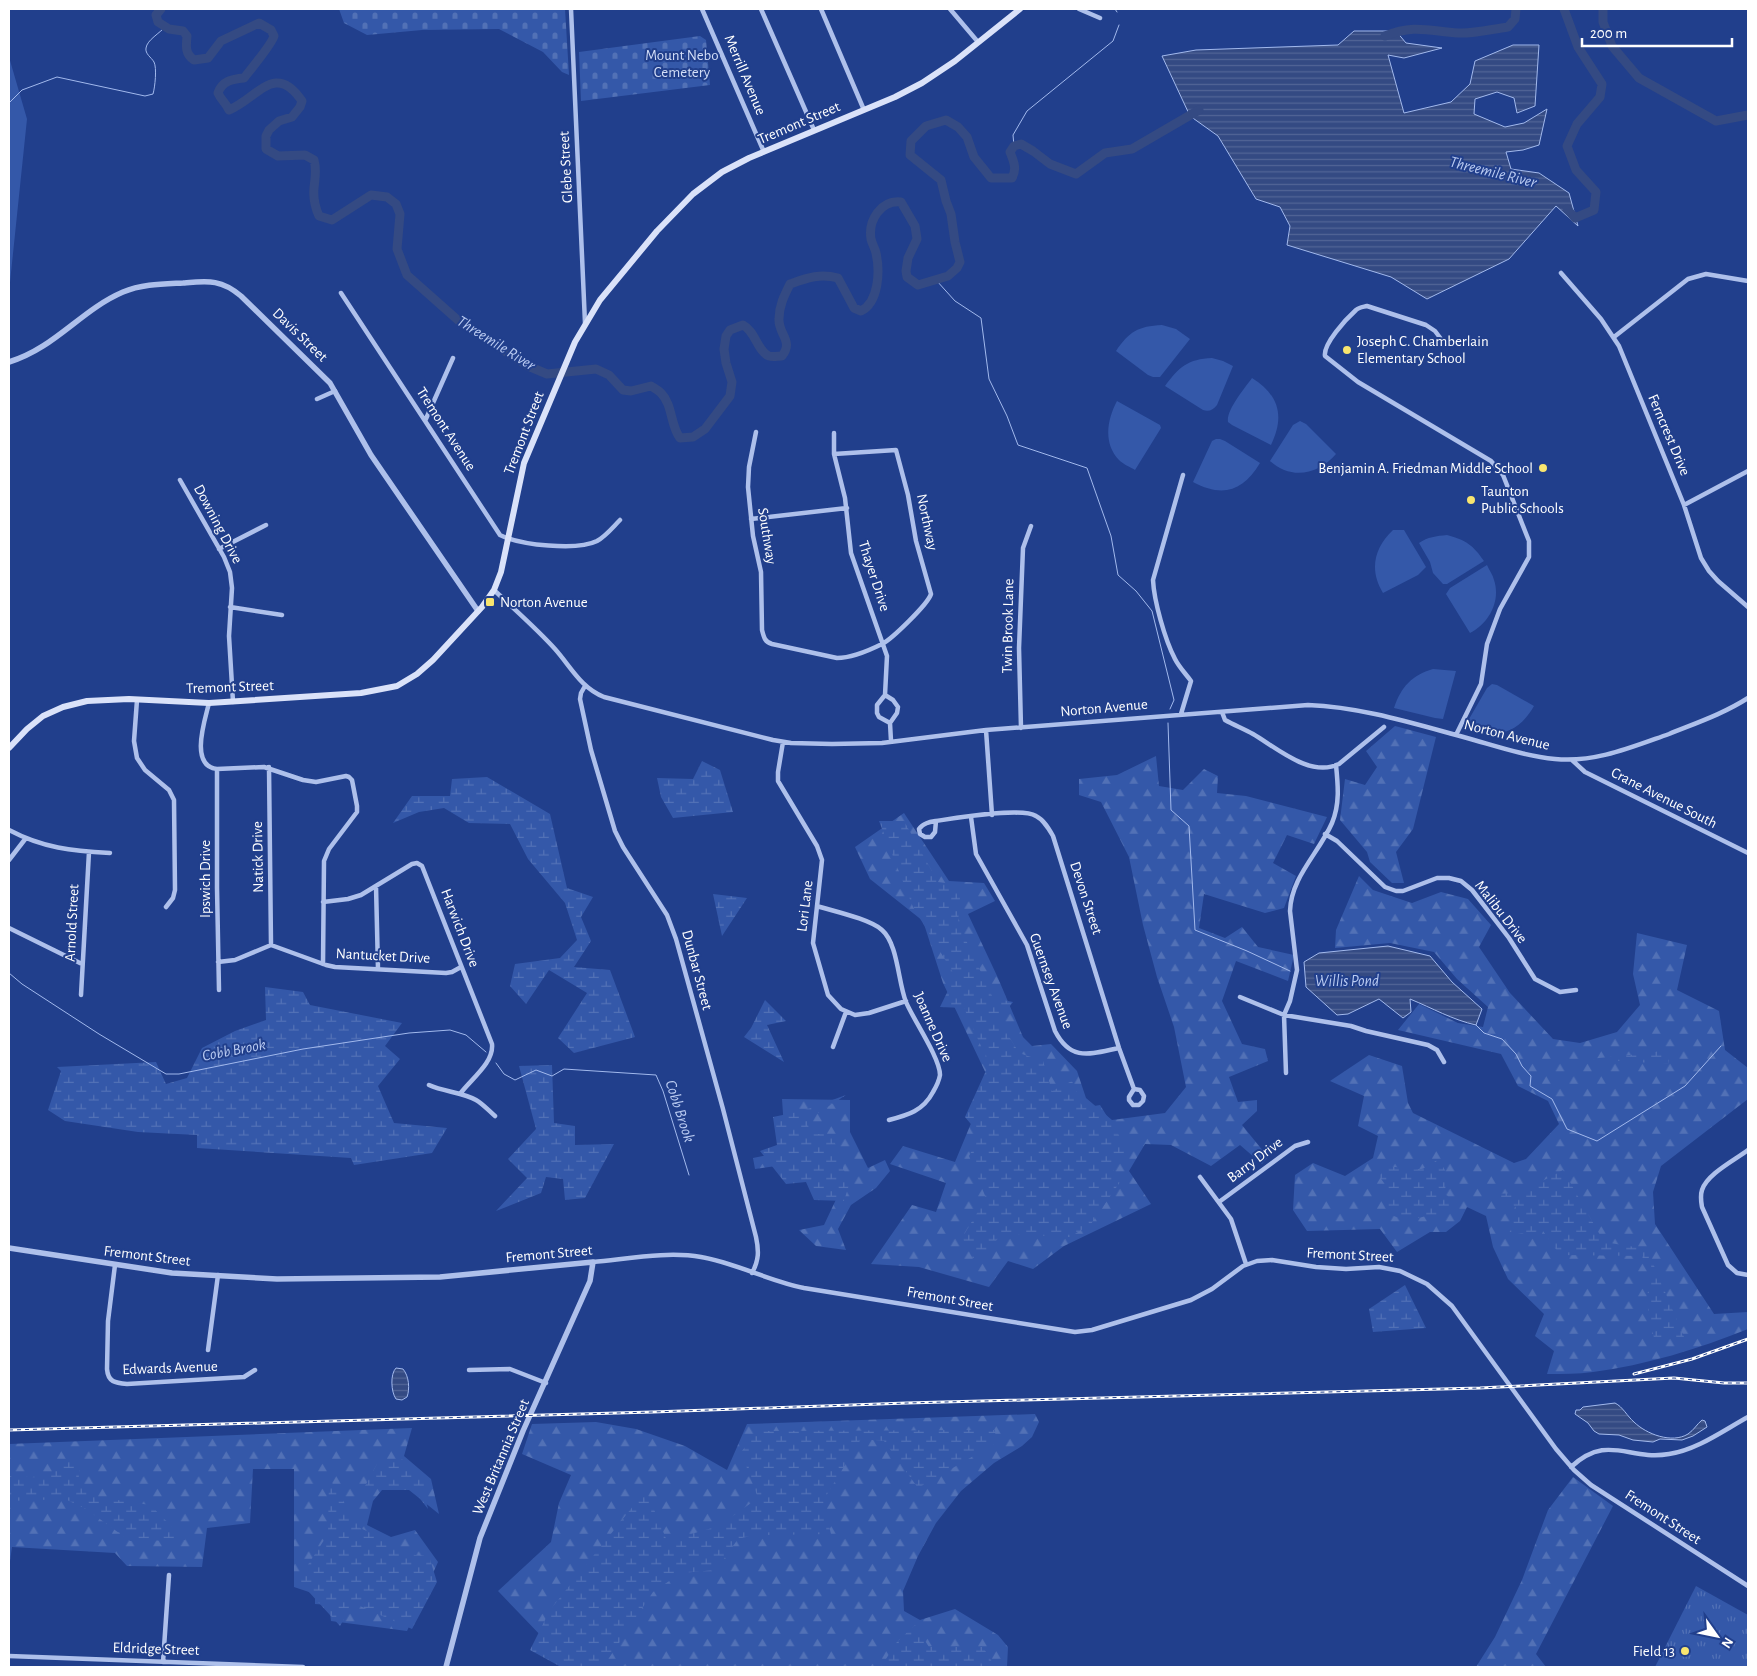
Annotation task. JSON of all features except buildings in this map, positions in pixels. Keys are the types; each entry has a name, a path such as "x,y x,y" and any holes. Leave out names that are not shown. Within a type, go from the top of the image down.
{"main road":[{"name":"Tremont Street","path":"9,748 35,721 56,709 87,701 137,700 209,703 361,693 397,686 413,677 433,660 478,611 494,590 501,572 522,468 567,359 585,323 600,300 657,231 693,194 722,172 922,83 955,61 1020,9"}],"street":[{"name":"Glebe Street","path":"571,9 585,323"},
{"name":"Merrill Avenue","path":"702,9 764,152"},
{"path":"761,9 814,130"},
{"path":"822,9 864,110"},
{"path":"950,9 978,42"},
{"path":"1079,9 1100,18"},
{"name":"Ferncrest Drive","path":"1561,273 1614,337 1623,355 1684,505 1701,558 1718,581 1748,607"},
{"path":"1614,337 1688,279 1706,274 1748,281"},
{"name":"Davis Street","path":"9,362 27,356 49,343 95,309 124,292 148,285 209,281 228,286 241,296 320,372 335,391 371,455 478,611"},
{"name":"Tremont Avenue","path":"341,293 498,533 508,538"},
{"path":"1444,343 1435,331 1426,325 1367,306 1357,309 1344,324 1325,348 1325,356 1358,382 1476,450 1499,468 1529,541 1528,562 1500,609 1487,644 1481,684 1456,735"},
{"path":"425,421 453,358"},
{"path":"317,399 335,391"},
{"name":"Southway","path":"756,432 749,472 749,499 761,572 762,630 764,638 767,642 842,658 853,656 884,643"},
{"name":"Thayer Drive","path":"834,433 834,454 846,508 852,557 884,643 887,662 885,695 877,704 876,713 890,723"},
{"name":"Northway","path":"834,454 896,450 908,495 916,541 931,594 924,605 884,643"},
{"path":"1684,505 1748,471"},
{"path":"1181,714 1191,680 1177,662 1166,639 1153,580 1183,475"},
{"name":"Downing Drive","path":"180,480 219,548 230,572 232,588 229,636 233,702"},
{"path":"751,520 846,508"},
{"path":"508,538 551,546 590,543 603,537 620,520"},
{"path":"219,548 266,524"},
{"name":"Twin Brook Lane","path":"1021,728 1019,648 1023,548 1031,526"},
{"name":"Norton Avenue","path":"494,590 556,650 585,686 604,697 784,742 832,744 891,741 986,730 1300,705 1331,706 1400,720 1528,755 1572,760 1599,757 1622,751 1708,720 1748,698"},
{"path":"230,607 282,615"},
{"name":"Dunbar Street","path":"585,686 580,699 611,820 623,848 667,915 676,939 723,1109 757,1242 758,1256 752,1273"},
{"path":"885,695 895,702 898,707 896,715 890,723 891,741"},
{"path":"137,700 134,745 137,758 145,770 169,790 175,804 176,890 166,907"},
{"path":"209,703 201,754 206,764 211,768 269,767 312,782 346,776 352,780 357,812 325,855 324,861 323,964"},
{"path":"1222,712 1225,720 1300,761 1320,767 1336,765 1384,727"},
{"path":"986,730 992,815"},
{"name":"Lori Lane","path":"784,742 778,781 817,846 822,860 814,935 815,954 826,992 836,1005 846,1012"},
{"name":"Crane Avenue South","path":"1572,760 1585,772 1748,853"},
{"path":"1286,1073 1284,1015 1290,1001 1297,970 1290,911 1291,896 1310,858 1334,818 1339,788 1336,765"},
{"name":"Natick Drive","path":"269,767 271,946"},
{"name":"Ipswich Drive","path":"217,769 219,990"},
{"name":"Devon Street","path":"936,821 1029,813 1040,818 1049,828 1095,967 1119,1048 1134,1089"},
{"name":"Guernsey Avenue","path":"971,817 976,854 1027,945 1055,1031 1060,1040 1069,1049 1082,1054 1119,1048"},
{"path":"9,830 58,849 110,852"},
{"name":"Malibu Drive","path":"1325,834 1338,841 1385,887 1396,891 1403,891 1437,878 1449,878 1461,882 1472,890 1509,938 1534,979 1560,992 1576,990"},
{"path":"9,860 26,838"},
{"name":"Arnold Street","path":"81,995 89,852"},
{"name":"Harwich Drive","path":"323,902 356,897 412,864 421,865 493,1046 489,1060 460,1094"},
{"path":"376,886 378,969"},
{"name":"Joanne Drive","path":"817,906 872,924 889,938 906,1001 936,1061 939,1078 932,1095 922,1107 908,1115 889,1120"},
{"path":"9,928 82,964"},
{"path":"218,962 235,960 271,946"},
{"name":"Nantucket Drive","path":"271,946 335,967 446,972 454,971 461,967"},
{"path":"1240,997 1284,1015 1351,1026 1428,1045 1437,1050 1444,1062"},
{"path":"833,1047 846,1012 856,1015 868,1013 906,1001"},
{"path":"429,1085 476,1100 494,1116"},
{"name":"Barry Drive","path":"1219,1202 1295,1146 1308,1142"},
{"path":"1748,1150 1709,1180 1702,1190 1701,1198 1702,1207 1722,1256 1737,1274 1748,1275"},
{"path":"1200,1177 1231,1219 1246,1264"},
{"name":"Fremont Street","path":"9,1248 115,1266 172,1273 277,1279 440,1277 593,1262 667,1256 693,1256 715,1260 804,1288 1064,1331 1083,1332 1103,1328 1190,1300 1208,1292 1246,1264 1257,1260 1272,1260 1320,1268 1387,1268 1404,1272 1427,1284 1452,1306 1556,1449 1571,1467 1591,1485 1748,1586"},
{"name":"West Britannia Street","path":"446,1667 479,1542 523,1431 546,1383 591,1277 593,1262"},
{"name":"Edwards Avenue","path":"115,1266 108,1321 106,1369 110,1380 118,1384 127,1384 215,1379 244,1377 255,1370"},
{"path":"208,1350 218,1275"},
{"path":"469,1370 510,1369 546,1383"},
{"path":"1571,1467 1584,1456 1604,1449 1652,1455 1683,1451 1748,1417"},
{"path":"163,1662 169,1575"},
{"name":"Eldridge Street","path":"9,1656 303,1667"}],"green space":[{"path":"339,9 565,9 569,75 562,72 543,52 499,29 422,30 367,35 344,23"},
{"name":"Mount Nebo Cemetery","path":"700,36 706,40 710,85 581,101 579,52"},
{"path":"9,57 27,119 9,292"},
{"path":"1162,325 1176,329 1190,339 1160,377 1148,375 1116,351 1125,339 1135,331"},
{"path":"1212,358 1233,366 1217,405 1212,409 1203,410 1165,386 1180,369 1190,362"},
{"path":"1252,378 1268,392 1274,399 1277,407 1278,425 1271,445 1228,422 1233,405"},
{"path":"1117,401 1160,425 1161,428 1135,470 1119,460 1114,453 1109,439 1109,424"},
{"path":"1300,421 1306,424 1336,454 1321,467 1295,473 1278,467 1270,461 1293,425"},
{"path":"1216,439 1225,441 1260,463 1247,480 1239,486 1231,489 1214,490 1193,482 1212,441"},
{"path":"1393,530 1404,530 1426,567 1418,575 1383,593 1376,576 1376,560 1381,544"},
{"path":"1447,535 1469,544 1484,561 1447,584 1443,584 1433,573 1430,562 1419,543 1432,537"},
{"path":"1487,565 1496,588 1496,596 1492,611 1488,617 1477,629 1470,633 1446,594 1450,588"},
{"path":"1433,669 1456,671 1443,719 1394,708 1400,694 1413,678"},
{"path":"1492,684 1534,706 1521,723 1506,732 1488,734 1467,729 1465,726 1487,688"},
{"path":"1395,726 1436,737 1413,829 1396,852 1404,883 1392,883 1370,862 1367,852 1340,820 1345,779 1365,785 1377,767 1366,751"},
{"path":"1156,756 1159,786 1183,790 1204,769 1218,776 1217,793 1246,796 1327,817 1314,844 1287,835 1273,863 1296,876 1284,908 1265,913 1204,894 1199,928 1225,938 1242,927 1258,947 1294,955 1288,981 1236,961 1222,1001 1242,1044 1265,1049 1268,1061 1229,1077 1238,1102 1257,1100 1257,1111 1242,1125 1268,1157 1262,1164 1240,1145 1211,1166 1171,1145 1145,1144 1129,1171 1151,1204 1064,1246 1033,1269 1008,1261 989,1287 919,1267 871,1264 912,1205 936,1212 946,1183 890,1164 903,1146 955,1162 989,1080 943,983 923,921 870,879 855,847 904,813 949,881 984,883 995,901 968,914 1023,1037 1032,1046 1051,1044 1077,1071 1086,1098 1112,1120 1165,1113 1186,1087 1174,1027 1157,977 1143,925 1129,857 1101,802 1079,795 1079,779 1117,775"},
{"path":"702,761 720,770 733,812 673,818 661,797 657,778 693,779"},
{"path":"487,777 550,814 567,888 593,897 581,917 591,941 574,967 610,970 635,1037 574,1053 558,1038 587,993 549,970 526,1004 510,986 515,964 560,958 577,940 565,903 528,859 510,824 469,823 444,808 419,812 393,823 412,796 450,796 452,779"},
{"path":"879,821 904,821 938,882 961,885 958,923 993,998 1013,1002 999,1020 1019,1053 1043,1061 1052,1091 1072,1081 1083,1108 1100,1105 1128,1150 1113,1169 1120,1182 1091,1224 1070,1237 1002,1234 976,1264 962,1238 986,1198 969,1156 980,1135 965,1117 989,1064 964,1008 940,1007 955,976 913,907"},
{"path":"1359,876 1373,890 1412,903 1441,892 1468,899 1491,925 1479,947 1510,993 1553,1039 1580,1043 1617,1032 1640,1005 1633,974 1637,933 1687,945 1677,990 1719,1011 1725,1050 1748,1068 1748,1099 1661,1166 1653,1192 1655,1224 1714,1314 1748,1312 1748,1329 1691,1350 1652,1361 1587,1373 1547,1374 1554,1351 1535,1336 1544,1314 1508,1279 1493,1247 1486,1216 1467,1207 1460,1221 1446,1232 1430,1232 1397,1252 1380,1229 1307,1231 1293,1210 1295,1175 1313,1163 1345,1176 1373,1158 1378,1136 1358,1126 1364,1096 1330,1081 1369,1055 1402,1066 1408,1103 1413,1113 1514,1163 1526,1159 1559,1124 1548,1101 1518,1086 1501,1054 1398,1030 1419,1004 1458,1023 1483,1027 1488,1007 1457,979 1434,952 1390,943 1335,948 1336,930"},
{"path":"713,894 747,898 722,936"},
{"path":"265,987 303,992 310,1005 402,1023 385,1046 400,1059 378,1086 394,1123 447,1128 432,1153 354,1165 351,1158 197,1148 197,1135 138,1132 65,1121 48,1110 61,1071 57,1067 156,1062 166,1084 187,1078 202,1048 235,1031 266,1020"},
{"path":"765,1000 786,1021 767,1025 784,1062 744,1037 751,1028"},
{"path":"1670,1051 1668,1064 1589,1059"},
{"path":"552,1065 554,1123 575,1126 575,1145 614,1144 585,1198 565,1200 563,1179 546,1177 541,1193 496,1211 527,1178 508,1159 536,1129 519,1066"},
{"path":"846,1095 807,1120 810,1134 832,1134 849,1185 844,1201 814,1200 806,1182 786,1184 760,1151 777,1145 773,1117 802,1111"},
{"path":"782,1099 850,1100 850,1132 868,1168 885,1160 890,1171 876,1188 851,1205 838,1229 846,1250 816,1246 799,1230 824,1225 840,1191 776,1166 755,1169 753,1158 778,1153 785,1143"},
{"path":"1438,1159 1445,1170 1444,1180 1447,1180 1444,1194 1448,1196 1451,1207 1436,1221 1426,1216 1408,1219 1391,1215 1385,1202 1388,1199 1389,1190 1379,1176 1389,1168 1423,1168"},
{"path":"1563,1170 1604,1242 1647,1249 1684,1337 1654,1338 1646,1300 1651,1279 1642,1256 1560,1255 1543,1231 1509,1235 1516,1207 1492,1194 1520,1193"},
{"path":"1405,1285 1426,1328 1373,1332 1369,1309"},
{"path":"1035,1414 1039,1422 1032,1437 1022,1446 994,1463 961,1491 936,1523 918,1556 903,1591 904,1611 920,1620 955,1609 998,1635 1008,1647 1007,1667 571,1667 498,1591 551,1542 559,1503 571,1475 522,1454 532,1424 596,1422 636,1429 685,1446 727,1470 747,1424"},
{"path":"412,1428 404,1456 431,1479 439,1514 409,1490 382,1490 373,1501 367,1525 391,1537 415,1530 438,1562 407,1631 331,1621 329,1605 315,1604 315,1594 294,1587 294,1469 253,1469 250,1523 207,1528 202,1567 127,1566 115,1553 12,1547 9,1568 9,1444"},
{"path":"995,1430 996,1443 918,1488 884,1441 861,1439 823,1501 831,1534 754,1535 738,1539 716,1570 681,1573 653,1592 603,1667 561,1667 530,1650 550,1610 646,1490 667,1541 719,1526 758,1498 741,1452 759,1431"},
{"path":"402,1459 430,1484 424,1493 428,1509 411,1487 365,1486 378,1462"},
{"path":"62,1460 80,1463 78,1485 97,1497 150,1505 186,1540 130,1541 86,1509 65,1499 9,1501 9,1476 48,1478"},
{"path":"1573,1477 1613,1506 1536,1654 1546,1667 1476,1667 1495,1637 1522,1580 1548,1510"},
{"path":"329,1478 360,1528 394,1543 404,1554 429,1556 437,1582 412,1629 353,1603 340,1626 298,1580 328,1534"},
{"path":"1696,1586 1748,1615 1747,1667 1655,1667"},
{"path":"915,1625 929,1647 983,1647 995,1667 881,1667 896,1643"}],"water":[{"path":"1354,31 1396,31 1406,43 1442,48 1404,58 1388,55 1404,113 1451,102 1470,84 1475,61 1513,45 1539,45 1535,106 1517,113 1514,98 1497,92 1475,99 1474,114 1505,127 1524,123 1547,109 1539,145 1523,150 1506,152 1511,169 1539,173 1569,193 1578,226 1556,206 1509,259 1427,299 1391,277 1287,245 1290,226 1280,207 1256,199 1218,136 1190,116 1162,56 1196,50 1338,45"},
{"name":"Willis Pond","path":"1388,946 1430,956 1452,982 1482,1009 1476,1025 1451,1017 1410,999 1411,1012 1403,1018 1379,999 1348,1014 1337,1015 1306,987 1304,962 1319,953"},
{"path":"396,1368 403,1369 408,1379 408,1394 402,1400 396,1399 392,1388 393,1374"},
{"path":"1615,1403 1639,1426 1652,1434 1667,1438 1682,1437 1688,1434 1702,1420 1705,1421 1707,1427 1693,1436 1682,1440 1660,1439 1653,1442 1633,1440 1619,1435 1599,1434 1575,1414 1576,1410 1580,1410 1583,1407"}],"waterway":[{"name":"Threemile River","path":"161,9 156,15 158,22 169,29 183,31 187,36 186,46 188,52 194,60 208,58 221,41 259,23 271,30 274,36 272,40 244,78 228,81 218,93 229,110 266,86 275,83 283,84 292,89 302,101 292,117 279,121 269,130 266,136 266,149 278,156 305,155 314,160 316,170 314,199 319,216 332,220 371,195 387,197 396,204 400,214 397,249 407,275 460,322 528,366 547,374 596,369 609,375 623,390 631,391 651,386 660,392 668,403 674,427 680,438 693,437 705,429 730,396 732,382 724,349 726,336 730,330 743,325 751,332 765,354 769,356 782,356 785,351 786,342 779,324 779,314 782,301 790,284 819,276 838,278 854,308 861,311 867,307 875,293 878,277 876,253 871,239 872,225 877,213 887,204 901,202 915,226 917,239 908,258 907,277 918,285 948,276 957,268 960,262 951,214 941,180 910,155 911,141 926,126 946,120 958,127 967,137 974,157 991,178 1012,178 1015,168 1010,152 1014,146 1021,144 1050,164 1076,174 1105,153 1132,149 1199,110"},
{"name":"Threemile River","path":"1385,36 1413,29 1464,33 1508,27 1515,19 1516,9"},
{"name":"Threemile River","path":"1564,9 1578,47 1602,84 1600,97 1577,124 1567,146 1576,170 1596,192 1594,210 1575,218 1567,209"},
{"name":"Threemile River","path":"1603,9 1603,22 1612,46 1639,78 1716,121 1748,115"},
{"path":"1014,146 1013,135 1027,111 1113,41 1119,25"},
{"path":"9,103 22,90 57,77 145,96 153,94 155,65 147,54 146,48 151,39 165,27"},
{"path":"936,280 955,301 981,318 989,379 1007,416 1018,445 1087,468 1111,536 1118,575 1136,591 1152,611 1174,700 1170,709"},
{"path":"1168,723 1171,810 1189,826 1195,930 1290,971"},
{"name":"Cobb Brook","path":"9,973 22,984 99,1034 166,1074 179,1074 303,1049 409,1033 450,1030 466,1035 486,1052"},
{"path":"1476,1025 1484,1033 1502,1039 1516,1054 1522,1066 1531,1076 1530,1086 1552,1099 1567,1129 1597,1141 1685,1086 1721,1046"},
{"name":"Cobb Brook","path":"496,1063 504,1074 515,1080 536,1070 552,1076 564,1069 656,1075 663,1091 689,1175"}],"railway":[{"path":"1634,1374 1692,1359 1748,1339"},
{"path":"9,1430 1480,1388 1674,1378 1724,1383 1748,1383"}],"place":[{"name":"Joseph C. Chamberlain Elementary School","path":"1347,350"},
{"name":"Benjamin A. Friedman Middle School","path":"1543,468"},
{"name":"Taunton Public Schools","path":"1471,500"},
{"name":"Norton Avenue","path":"490,602"},
{"name":"Field 13","path":"1685,1651"}]}
